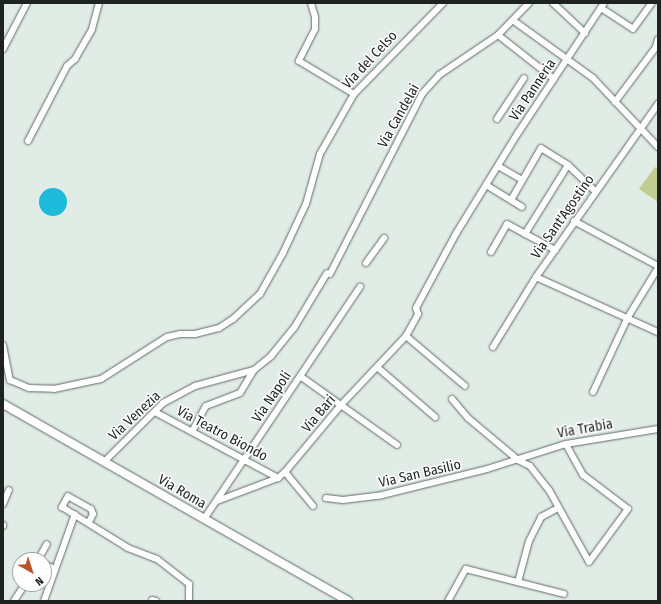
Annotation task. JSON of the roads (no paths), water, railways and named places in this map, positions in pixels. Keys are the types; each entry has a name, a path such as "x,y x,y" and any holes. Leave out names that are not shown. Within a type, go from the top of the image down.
{"street":[{"path":"3,49 27,3"},
{"path":"28,141 67,66 75,59 92,29 99,3"},
{"path":"311,3 315,17 315,29 299,61 354,94"},
{"name":"Via del Celso","path":"3,345 10,380 29,388 54,389 101,378 167,337 180,334 195,334 220,328 233,319 260,294 283,253 306,204 320,154 354,94 443,3"},
{"name":"Via Candelai","path":"329,274 422,94 439,75 498,35 514,21 529,3"},
{"path":"553,3 584,33"},
{"path":"602,5 632,29 652,3"},
{"name":"Via Panneria","path":"457,232 518,133 568,59 602,5"},
{"path":"514,21 593,78 658,147"},
{"path":"498,35 554,79"},
{"path":"615,102 657,48 658,39"},
{"path":"497,119 524,78"},
{"name":"Via Sant'Agostino","path":"493,347 536,277 595,191 641,130 658,104"},
{"path":"511,200 541,148 568,165 595,191"},
{"path":"525,234 568,165"},
{"path":"498,166 522,180"},
{"path":"486,185 522,207"},
{"path":"574,222 658,267 628,317 593,392"},
{"path":"491,252 507,224 555,250"},
{"name":"Via Bari","path":"217,500 278,478 285,472 377,366 406,336 418,314 416,308 457,232"},
{"path":"366,263 384,238"},
{"name":"Via Venezia","path":"193,430 206,406 240,393 254,370 271,356 294,328 329,274"},
{"path":"536,277 628,317 658,332"},
{"name":"Via Napoli","path":"204,519 360,288"},
{"path":"406,336 465,386"},
{"path":"377,366 435,417"},
{"name":"Via Venezia","path":"104,462 163,403 195,386 254,370"},
{"path":"300,376 397,445"},
{"path":"452,399 468,418 518,460 530,466 549,490 589,562 628,509 583,475 566,444"},
{"name":"Via Roma","path":"3,404 348,601"},
{"name":"Via Teatro Biondo","path":"155,412 193,430 278,478"},
{"name":"Via Trabia","path":"518,460 566,444 658,429"},
{"name":"Via San Basilio","path":"326,498 343,500 378,496 518,460"},
{"path":"285,472 313,506"},
{"path":"3,504 8,490"},
{"path":"90,522 93,514 91,509 68,496 62,507 90,522 128,548 158,560 189,584 190,601"},
{"path":"518,582 529,541 540,517 558,508"},
{"path":"44,601 75,514"},
{"path":"42,552 46,544"},
{"path":"448,601 466,569 493,574 564,594"},
{"path":"14,601 20,592"}],"water":[{"path":"53,188 59,189 63,192 66,196 66,208 63,212 59,215 53,216 47,215 43,212 40,208 39,202 40,196 43,192 47,189"}]}
